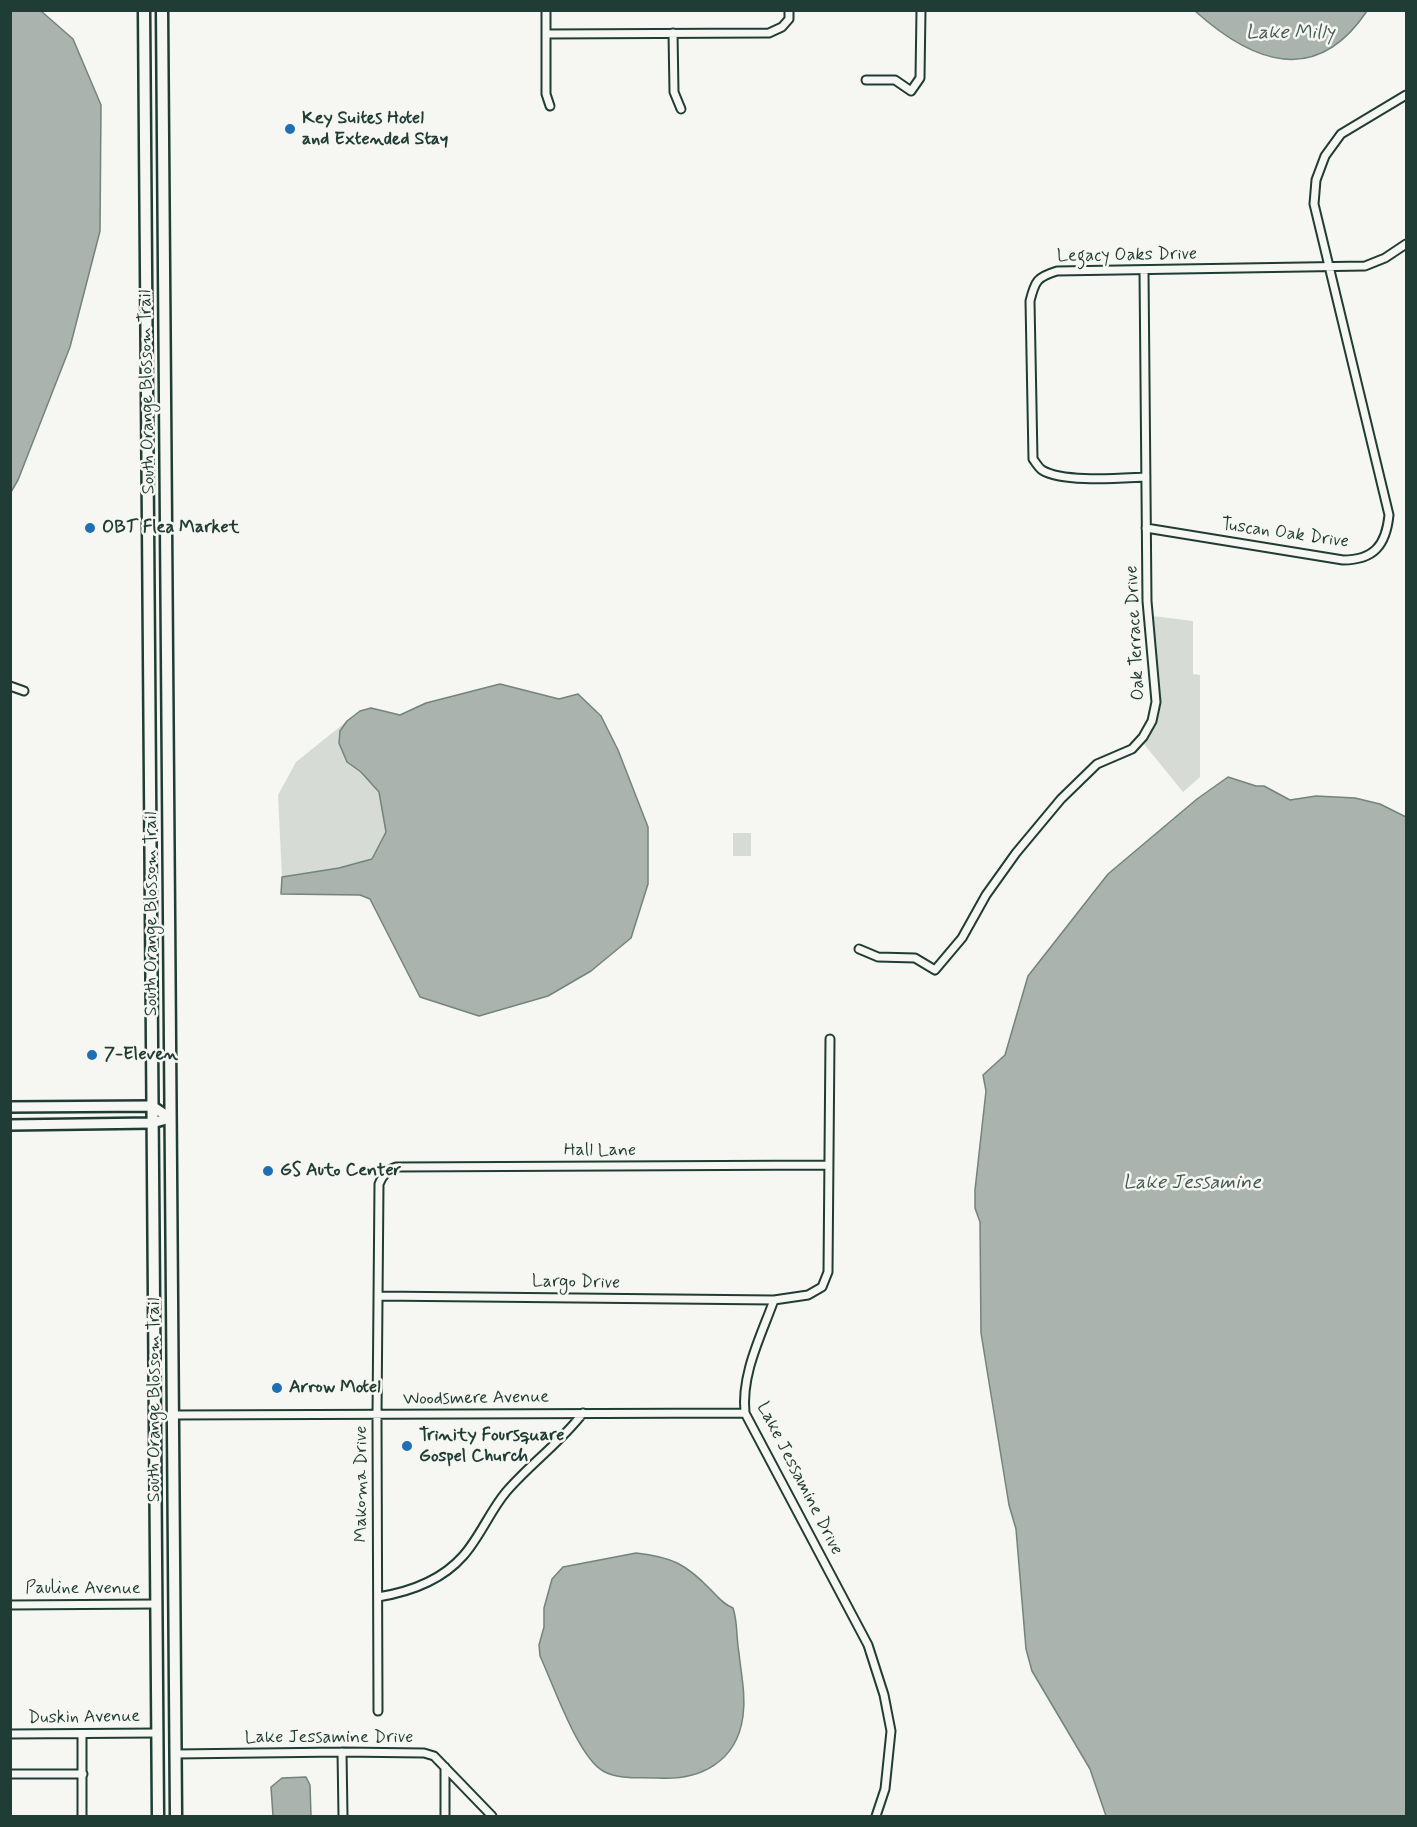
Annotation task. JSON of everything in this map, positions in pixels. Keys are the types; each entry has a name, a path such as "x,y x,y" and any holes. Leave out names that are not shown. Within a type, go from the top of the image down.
{"main road":[{"name":"South Orange Blossom Trail","path":"144,10 158,1816"},
{"name":"South Orange Blossom Trail","path":"162,10 176,1816"},
{"path":"145,131 154,159 163,166"},
{"path":"145,186 152,190 158,199 163,221"},
{"path":"148,510 153,527 166,542"},
{"path":"149,688 157,693 163,702 167,721"},
{"path":"10,1107 152,1106 170,1118"},
{"path":"10,1125 152,1123 170,1118"},
{"path":"156,1564 165,1583 174,1587"},
{"path":"156,1604 163,1609 174,1631"}],"street":[{"path":"546,10 546,94 550,106"},
{"path":"546,34 770,33 782,27 789,19 789,10"},
{"path":"866,80 895,80 911,91 920,78 921,10"},
{"path":"673,33 674,92 681,109"},
{"name":"Tuscan Oak Drive","path":"1146,528 1343,560 1355,560 1368,556 1379,546 1387,533 1389,515 1314,204 1316,180 1326,156 1341,134 1407,95"},
{"name":"Legacy Oaks Drive","path":"1146,477 1073,478 1054,475 1041,470 1033,459 1030,301 1034,285 1042,276 1057,271 1365,266 1385,258 1407,244"},
{"name":"Oak Terrace Drive","path":"859,948 878,957 915,958 935,970 962,938 986,896 1016,853 1061,799 1097,764 1132,749 1143,737 1152,721 1156,702 1147,602 1144,270"},
{"path":"10,686 24,691"},
{"path":"774,1300 808,1295 822,1287 828,1272 830,1039"},
{"name":"Hall Lane","path":"379,1184 389,1169 396,1167 830,1165"},
{"name":"Makoma Drive","path":"378,1711 379,1184"},
{"name":"Largo Drive","path":"378,1296 774,1300"},
{"name":"Lake Jessamine Drive","path":"774,1300 746,1381 744,1398 746,1413 868,1645 884,1695 891,1731 885,1789 876,1816"},
{"path":"378,1597 398,1594 421,1586 450,1568 464,1555 507,1491 569,1432 583,1413"},
{"name":"Woodsmere Avenue","path":"172,1415 746,1413"},
{"name":"Pauline Avenue","path":"10,1605 156,1604"},
{"name":"Duskin Avenue","path":"10,1734 157,1733"},
{"path":"82,1734 82,1816"},
{"path":"342,1752 343,1816"},
{"name":"Lake Jessamine Drive","path":"175,1754 424,1753 434,1756 492,1816"},
{"path":"445,1767 445,1816"},
{"path":"10,1774 83,1774"}],"shaded area":[{"path":"1153,616 1193,621 1193,674 1200,675 1200,777 1183,792 1144,744 1156,725 1160,709"},
{"path":"347,721 340,731 347,762 361,772 379,792 386,832 373,859 339,868 282,877 278,795 296,762"},
{"path":"733,833 751,833 751,856 733,856"}],"water":[{"path":"11,10 41,11 73,39 101,105 100,231 70,347 18,480 11,492"},
{"name":"Lake Milly","path":"1195,11 1367,11 1347,35 1327,50 1305,58 1284,59 1261,54 1239,44"},
{"path":"500,684 559,699 578,694 601,716 618,750 648,827 648,884 631,938 591,971 548,996 479,1016 420,997 370,899 360,895 281,894 282,877 339,868 372,859 386,832 379,792 361,772 347,762 339,743 340,731 347,721 360,711 371,708 400,715 426,703"},
{"name":"Lake Jessamine","path":"1228,777 1256,786 1264,786 1290,800 1316,796 1355,798 1380,804 1406,817 1406,1816 1106,1816 1090,1769 1032,1671 1026,1649 1016,1529 1009,1505 981,1333 980,1222 975,1208 975,1190 986,1091 983,1075 1005,1055 1028,976 1108,874 1197,799"},
{"path":"636,1553 678,1563 694,1574 724,1603 733,1608 735,1614 744,1700 739,1732 733,1746 724,1757 702,1772 688,1776 630,1777 616,1776 603,1771 584,1751 540,1656 539,1645 544,1627 544,1608 552,1579 563,1567"},
{"path":"306,1777 310,1785 311,1816 273,1816 271,1787 282,1778"}],"place":[{"name":"Key Suites Hotel and Extended Stay","path":"290,129"},
{"name":"OBT Flea Market","path":"90,528"},
{"name":"7-Eleven","path":"92,1055"},
{"name":"GS Auto Center","path":"268,1171"},
{"name":"Arrow Motel","path":"277,1388"},
{"name":"Trinity Foursquare Gospel Church","path":"407,1446"}]}
